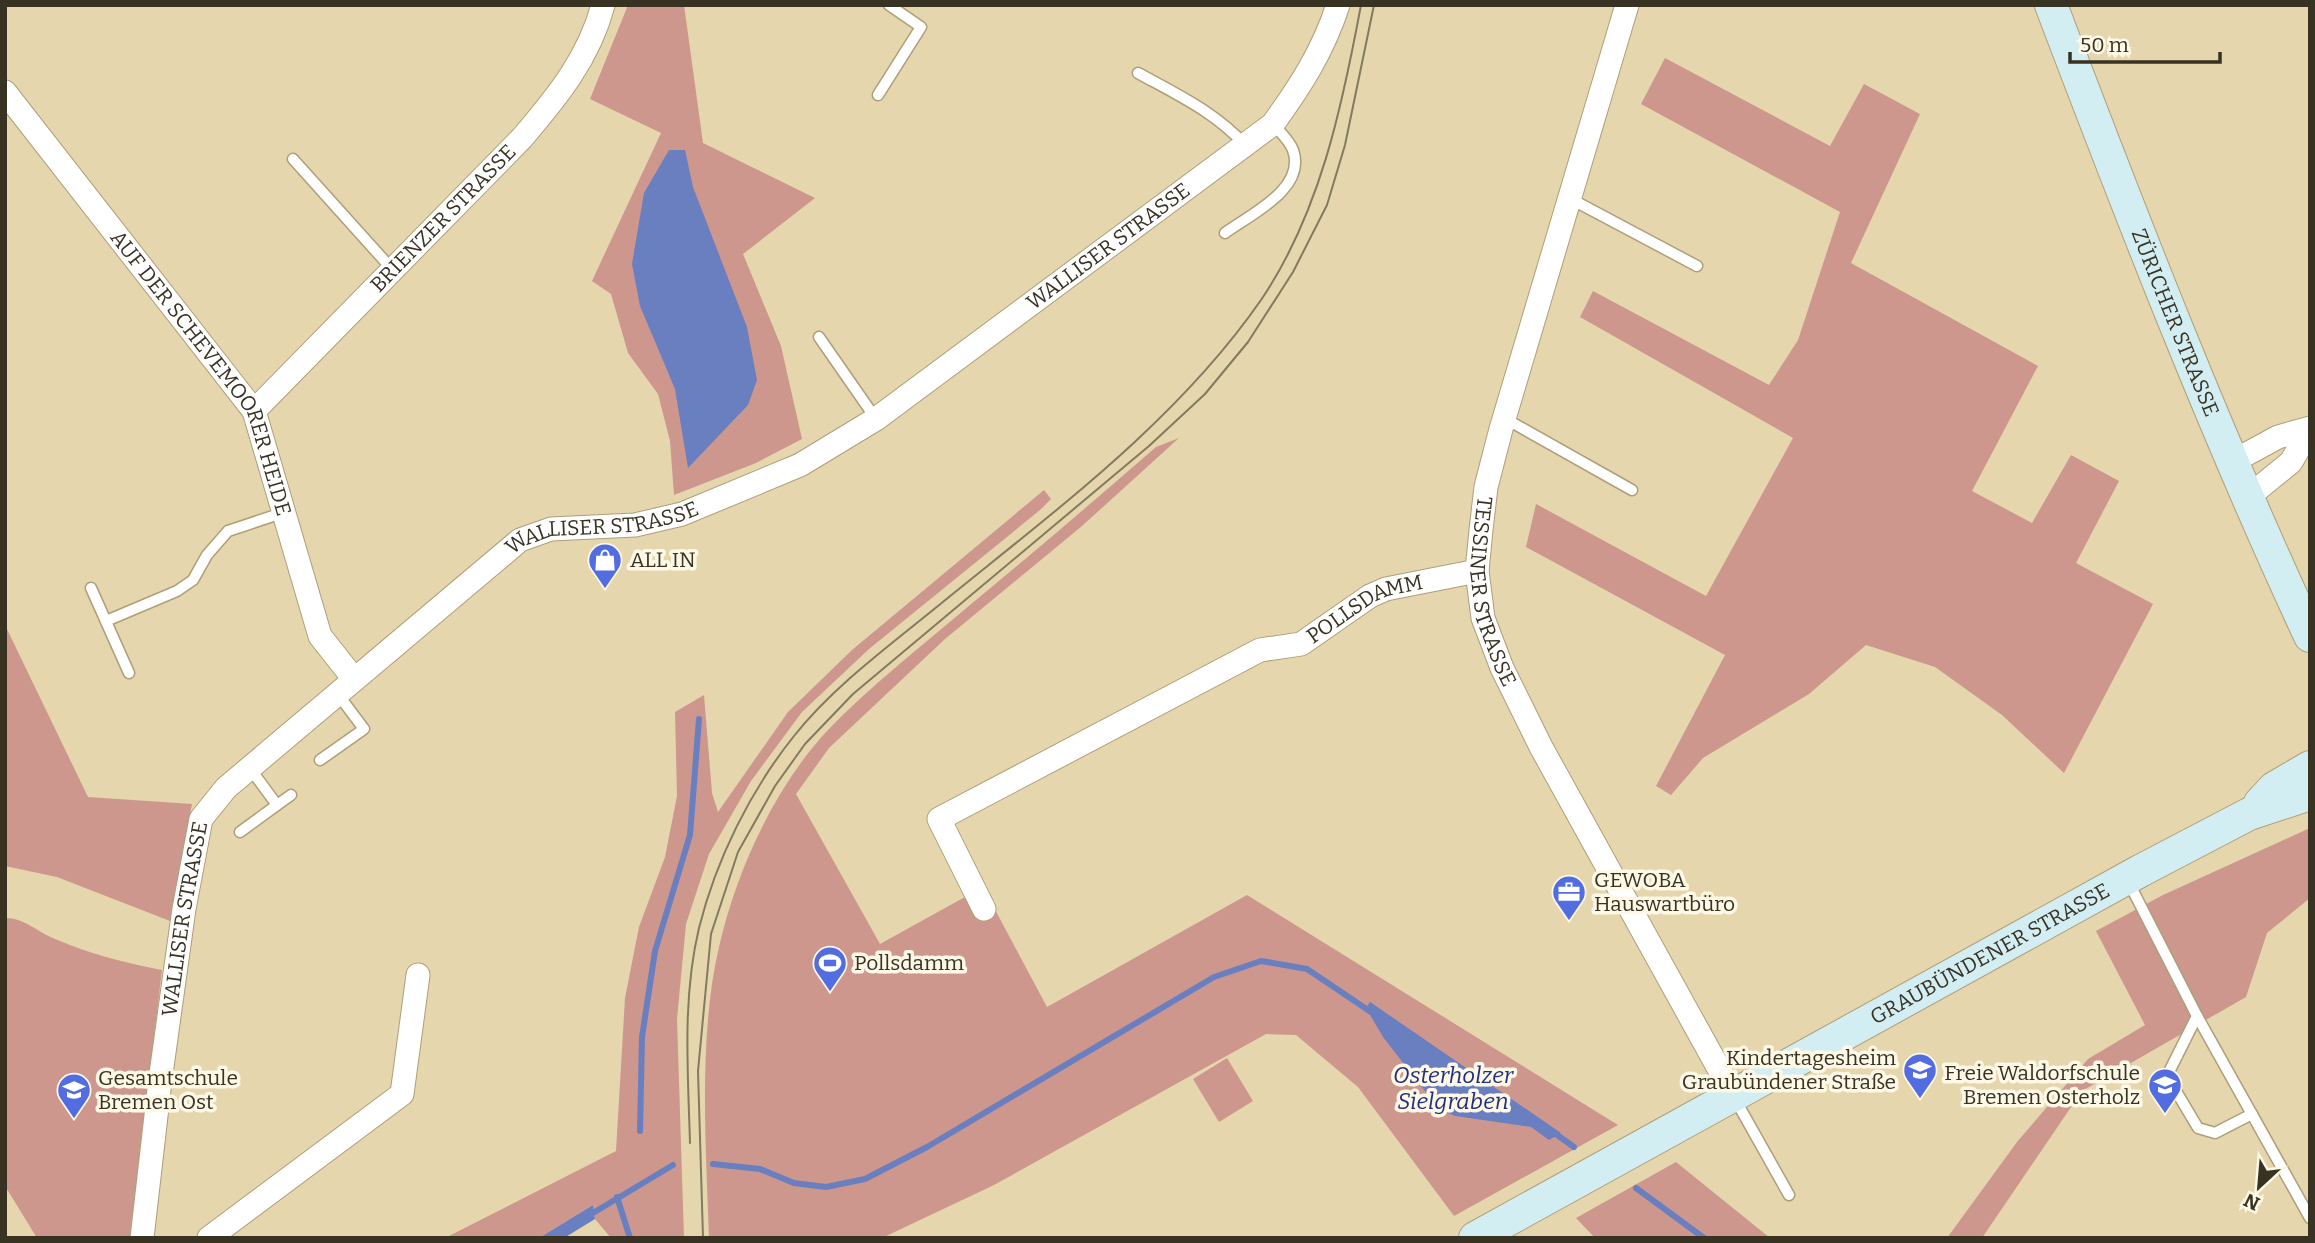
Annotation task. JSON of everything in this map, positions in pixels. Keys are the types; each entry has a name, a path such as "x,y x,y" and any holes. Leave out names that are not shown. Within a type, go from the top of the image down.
{"street":[{"name":"BRIENZER STRASSE","path":"254,411 391,268 522,138 560,94 595,36 603,5"},
{"name":"WALLISER STRASSE","path":"142,1238 175,971 201,818 249,767 520,540 551,529 635,526 682,514 800,465 876,419 1273,124 1308,76 1326,43 1338,5"},
{"name":"TESSINER STRASSE","path":"1628,5 1504,418 1486,487 1477,571 1483,618 1520,706 1734,1096"},
{"name":"ZÜRICHER STRASSE","path":"2051,5 2077,79 2232,462 2310,636"},
{"name":"AUF DER SCHEVEMOORER HEIDE","path":"5,92 254,411 320,636 345,686"},
{"path":"2232,462 2278,437 2310,429"},
{"path":"2248,498 2291,462 2310,429"},
{"name":"POLLSDAMM","path":"984,909 939,819 1260,650 1301,644 1370,596 1398,586 1477,571"},
{"name":"GRAUBÜNDENER STRASSE","path":"2249,814 2274,788 2310,767"},
{"name":"GRAUBÜNDENER STRASSE","path":"1475,1238 2126,878 2249,814 2310,793"},
{"path":"222,1234 402,1094 418,975"}],"lane":[{"path":"878,95 921,27 889,5"},
{"path":"1138,73 1207,110 1225,123 1246,146"},
{"path":"1225,233 1282,191 1293,177 1293,152 1273,124"},
{"path":"293,159 391,268"},
{"path":"1569,198 1697,266"},
{"path":"819,337 876,419"},
{"path":"1504,418 1632,490"},
{"path":"106,621 177,591 193,580 207,555 228,531 285,512"},
{"path":"91,588 129,673"},
{"path":"345,686 363,729"},
{"path":"320,761 374,721"},
{"path":"249,767 277,805"},
{"path":"240,832 291,795"},
{"path":"2126,878 2197,1016 2310,1218"},
{"path":"2197,1016 2167,1076 2198,1128 2215,1133 2252,1114"},
{"path":"1734,1096 1789,1195"}],"shaded area":[{"path":"628,5 684,5 703,143 815,198 743,254 781,346 802,439 756,463 674,495 670,441 658,394 628,353 611,294 592,281 661,133 590,99"},
{"path":"1665,58 1830,146 1864,84 1920,114 1851,263 2038,366 1972,491 2032,523 2071,455 2119,481 2076,563 2153,604 2064,773 2002,715 1935,667 1866,645 1809,694 1703,758 1671,795 1656,786 1725,655 1526,547 1536,504 1706,596 1793,438 1580,317 1593,291 1769,385 1798,340 1840,212 1641,104"},
{"path":"1179,438 1082,526 945,639 829,748 796,794 880,944 983,887 1047,1007 1247,895 1618,1125 1454,1216 1358,1087 1296,1035 1266,1034 994,1185 882,1238 709,1238 705,1091 712,981 726,919 736,890 774,805 808,754 861,698 1156,447"},
{"path":"1044,490 1051,499 1040,510 869,649 802,712 751,781 709,854 686,924 677,1019 684,1238 611,1238 595,1219 593,1205 539,1238 445,1238 616,1151 625,998 639,927 665,857 677,796 675,712 704,695 712,793 718,812 788,712 852,650"},
{"path":"5,625 88,797 192,804 170,921 57,877 5,866"},
{"path":"2310,828 2310,898 2267,933 2246,997 2082,1091 1982,1238 1947,1238 2017,1142 2088,1059 2145,1025 2096,931 2163,895"},
{"name":"Gesamtschule Bremen Ost","path":"5,918 25,923 81,949 162,970 130,1238 37,1238 5,1186"},
{"path":"1227,1058 1253,1101 1219,1122 1193,1079"},
{"path":"1676,1162 1770,1238 1595,1238 1576,1218"}],"water":[{"path":"669,150 685,150 693,187 747,327 757,380 748,405 688,468 675,389 640,306 632,264 644,193"},
{"name":"Osterholzer Sielgraben","path":"1370,1002 1561,1133 1549,1140 1531,1127 1455,1116 1439,1109 1383,1037 1366,1008"},
{"path":"593,1205 595,1219 564,1238 539,1238"}],"waterway":[{"path":"640,1131 642,1037 655,951 690,835 699,719"},
{"name":"Osterholzer Sielgraben","path":"713,1164 760,1169 794,1183 826,1187 865,1179 927,1147 1214,977 1261,961 1307,969 1371,1012"},
{"name":"Osterholzer Sielgraben","path":"1553,1132 1574,1147"},
{"name":"Osterholzer Sielgraben","path":"588,1216 673,1165"},
{"name":"Osterholzer Sielgraben","path":"1636,1188 1704,1238"},
{"path":"617,1197 630,1238"}],"tram line":[{"path":"690,1143 687,1036 694,955 699,928 715,877 749,803 778,757 825,701 878,654 1108,466 1150,428 1227,345 1261,300 1281,267 1314,195 1337,120 1361,5"},
{"path":"703,1238 698,1071 711,934 738,852 775,786 805,744 853,694 1149,446 1205,394 1248,342 1293,272 1327,205 1345,145 1374,5"}],"place":[{"name":"ALL IN","path":"605,590"},
{"name":"GEWOBA Hauswartbüro","path":"1569,922"},
{"name":"Pollsdamm","path":"830,993"},
{"name":"Kindertagesheim Graubündener Straße","path":"1920,1100"},
{"name":"Freie Waldorfschule Bremen Osterholz","path":"2165,1115"},
{"name":"Gesamtschule Bremen Ost","path":"74,1120"}]}
